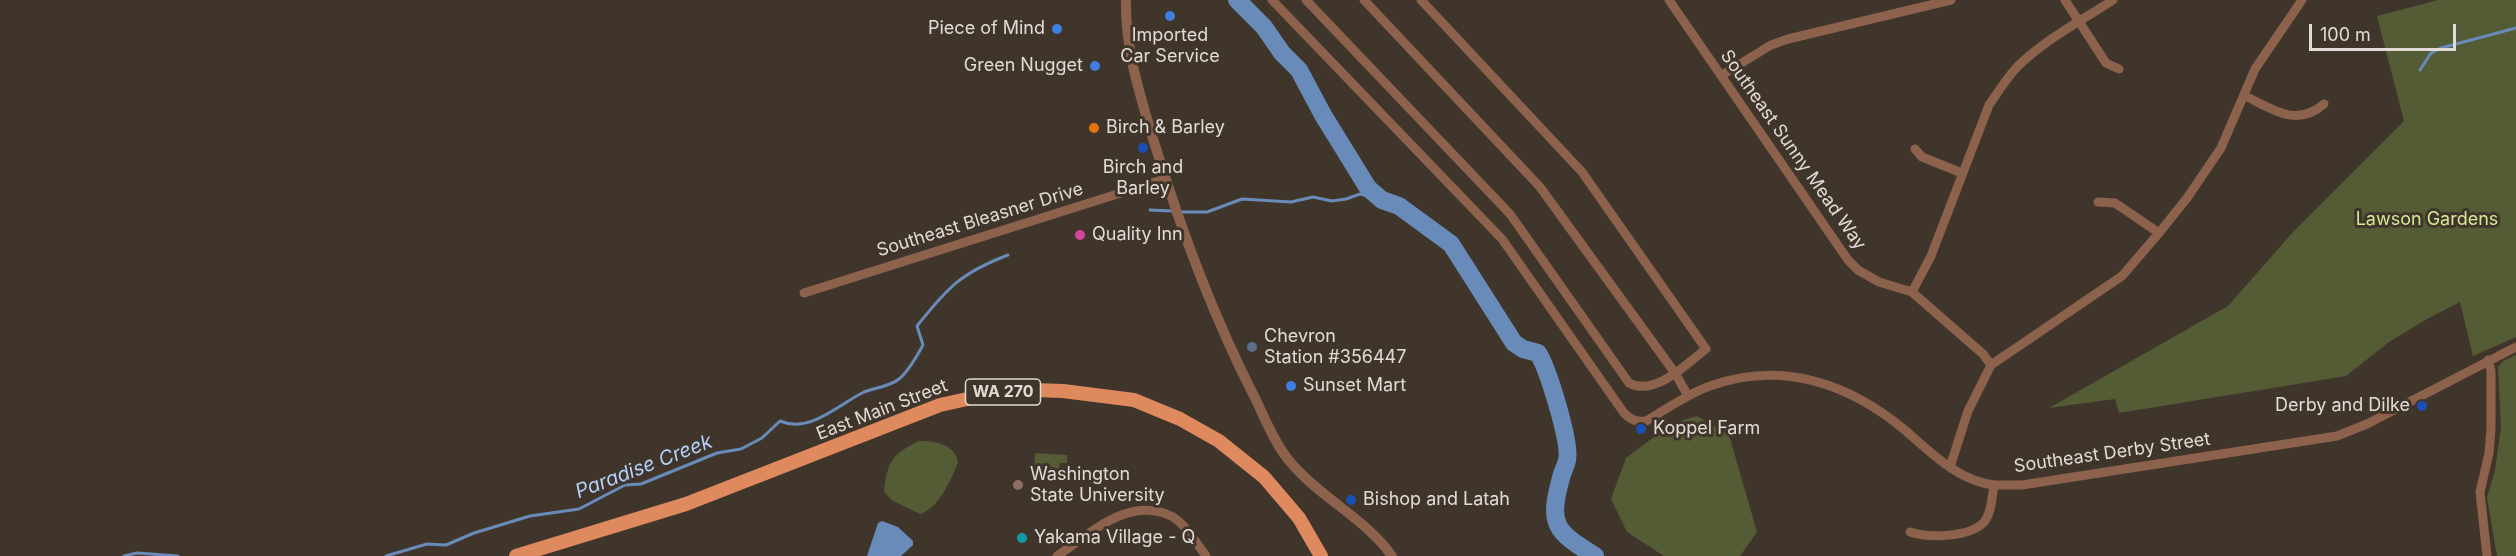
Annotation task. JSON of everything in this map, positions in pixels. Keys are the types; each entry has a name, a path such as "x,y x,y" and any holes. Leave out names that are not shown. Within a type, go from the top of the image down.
{"main road":[{"name":"East Main Street","path":"516,556 686,504 940,405 999,392 1033,390 1063,391 1134,400 1180,419 1219,441 1264,477 1299,518 1321,556"}],"street":[{"path":"1126,0 1127,38 1132,70 1180,226 1213,310 1256,399 1291,463 1371,533 1392,556"},
{"name":"Southeast Derby Street","path":"1272,0 1502,239 1630,419 1646,421 1688,396 1711,386 1754,377 1786,377 1821,383 1856,395 1879,410 1934,457 1979,482 1994,485 2022,485 2337,436 2367,424 2516,347"},
{"path":"1306,0 1510,214 1629,383 1639,388 1651,386 1675,373 1706,349 1582,172 1421,0"},
{"path":"1364,0 1540,186 1675,373 1688,396"},
{"name":"Southeast Sunny Mead Way","path":"1669,0 1848,260 1858,270 1879,282 1912,292 1983,354 1991,365"},
{"path":"1722,75 1771,45 1788,39 1951,0"},
{"path":"2065,0 2106,63 2119,69"},
{"path":"1912,292 1931,256 1989,105 2001,87 2035,52 2113,0"},
{"path":"1950,467 1968,411 1991,365 2122,276 2159,233 2212,163 2245,96 2255,69 2302,0"},
{"path":"2245,96 2286,115 2296,117 2307,115 2324,104"},
{"path":"1915,149 1922,157 1962,173"},
{"name":"Southeast Bleasner Drive","path":"804,293 1165,178"},
{"path":"2098,202 2115,203 2159,233"},
{"path":"2487,556 2480,492 2489,453 2491,429 2491,371 2488,360"},
{"path":"1910,532 1924,536 1968,532 1978,527 1986,519 1990,509 1994,485"},
{"path":"1057,556 1109,520 1131,511 1154,511 1174,518 1206,556"}],"green space":[{"name":"Lawson Gardens","path":"2438,0 2516,0 2516,337 2473,356 2460,302 2389,342 2346,376 2119,413 2115,399 2049,408 2228,306 2293,232 2404,121 2377,16"},
{"path":"2516,355 2516,556 2497,556 2487,498 2495,470 2501,427 2498,367 2503,361"},
{"path":"1697,416 1729,435 1757,532 1740,556 1664,556 1627,532 1611,499 1626,458 1671,424"},
{"path":"919,441 949,447 958,462 939,500 920,514 893,501 884,492 887,473 893,460 903,450"},
{"path":"1035,453 1067,455 1067,463 1060,463 1059,471 1034,470"}],"water":[{"path":"882,521 898,527 913,541 913,545 901,556 867,556 878,523"}],"waterway":[{"path":"1237,0 1264,27 1282,53 1299,70 1323,115 1368,188 1382,200 1399,206 1451,244 1514,343 1523,349 1538,353 1558,406 1566,438 1566,462 1557,494 1555,517 1563,533 1595,556"},
{"path":"2420,70 2431,53 2441,48 2516,28"},
{"name":"Paradise Creek","path":"1179,212 1207,212 1242,199 1291,202 1313,197 1332,201 1360,194 1382,200"},
{"name":"Paradise Creek","path":"1150,210 1172,211"},
{"name":"Paradise Creek","path":"386,556 427,544 446,545 474,533 530,516 579,509 625,485 641,484 717,453 741,449 762,438 780,421 802,424 824,416 864,392 899,379 923,345 917,326 938,301 967,275 1008,255"},
{"name":"Paradise Creek","path":"124,556 137,553 178,556"}],"place":[{"name":"Imported Car Service","path":"1170,16"},
{"name":"Piece of Mind","path":"1057,29"},
{"name":"Green Nugget","path":"1095,66"},
{"name":"Birch & Barley","path":"1094,128"},
{"name":"Birch and Barley","path":"1143,148"},
{"name":"Quality Inn","path":"1080,235"},
{"name":"Chevron Station #356447","path":"1252,347"},
{"name":"Sunset Mart","path":"1291,386"},
{"name":"Derby and Dilke","path":"2422,406"},
{"name":"Koppel Farm","path":"1641,429"},
{"name":"Washington State University","path":"1018,485"},
{"name":"Bishop and Latah","path":"1351,500"},
{"name":"Yakama Village - Q","path":"1022,538"}]}
